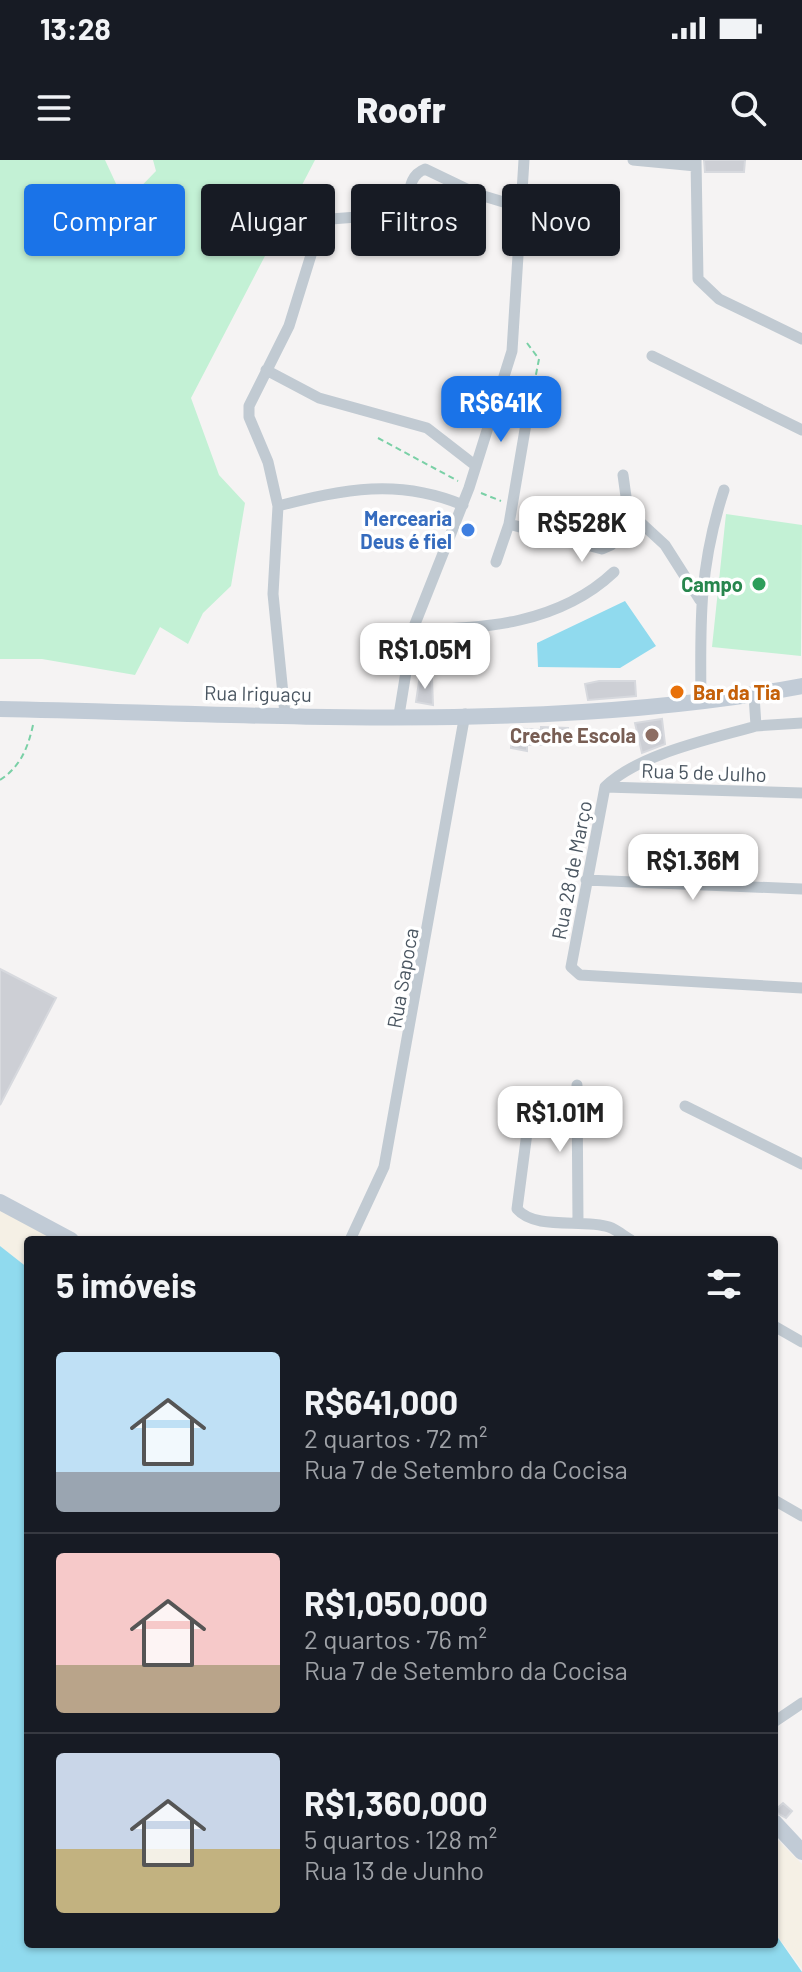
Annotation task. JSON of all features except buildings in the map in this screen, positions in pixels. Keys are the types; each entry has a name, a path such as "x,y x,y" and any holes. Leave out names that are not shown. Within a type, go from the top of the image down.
{"main road":[{"name":"Rua Iriguaçu","path":"0,709 399,715 573,712 754,695 802,686"},
{"path":"0,1202 64,1236"},
{"path":"778,1826 802,1852"}],"street":[{"path":"524,160 524,184"},
{"path":"633,160 696,163 698,279 719,299 802,339"},
{"path":"285,714 273,594 278,506 268,462 249,417 253,392 289,326 306,265 326,222 357,217 399,221 405,214 411,182 425,169 477,194 502,202"},
{"path":"399,715 413,629 469,488 515,331 520,256"},
{"path":"652,356 802,430"},
{"path":"266,370 319,398 427,428 476,466"},
{"path":"496,562 513,506 528,412"},
{"path":"623,475 628,511 665,545 700,600"},
{"path":"278,506 348,490 377,488 415,489 463,505"},
{"path":"701,701 700,600 708,547 724,490"},
{"path":"509,524 602,549 611,545 635,519"},
{"path":"413,629 465,630 522,620 587,594 614,572"},
{"path":"754,695 756,726"},
{"name":"Rua Sapoca","path":"352,1236 384,1167 465,714"},
{"name":"Rua 28 de Março","path":"802,723 756,726 673,751 613,779 605,787 571,967 574,973 802,988"},
{"name":"Rua 5 de Julho","path":"605,787 802,793"},
{"path":"586,880 802,889"},
{"path":"577,1085 578,1223"},
{"path":"685,1106 802,1164"},
{"path":"528,1125 517,1209 532,1218 606,1226 624,1236"},
{"path":"778,1328 802,1342"},
{"path":"778,1502 802,1516"},
{"path":"778,1719 802,1703"}],"path":[{"path":"515,331 539,359 528,412"},
{"path":"378,438 469,488 513,506"},
{"path":"0,780 17,766 29,744 36,709"}],"green space":[{"path":"0,160 105,160 116,184 24,184 24,256 185,256 185,184 143,184 156,171 153,160 315,160 302,184 201,184 201,256 265,256 191,398 219,475 245,503 231,586 203,613 188,644 160,627 135,675 42,659 0,659"},
{"path":"726,514 802,525 801,656 712,647"}],"sand":[{"path":"0,1204 52,1236 24,1236 24,1265 0,1246"},
{"path":"778,1840 802,1864 802,1969 778,1937"}],"water":[{"path":"625,601 656,646 620,668 538,667 537,643"},
{"path":"0,1246 24,1265 24,1948 778,1948 778,1938 802,1972 0,1972"}],"place":[{"name":"Mercearia Deus é fiel","path":"468,530"},
{"name":"Campo","path":"759,584"},
{"name":"Bar da Tia","path":"677,692"},
{"name":"Creche Escola","path":"652,735"}]}
